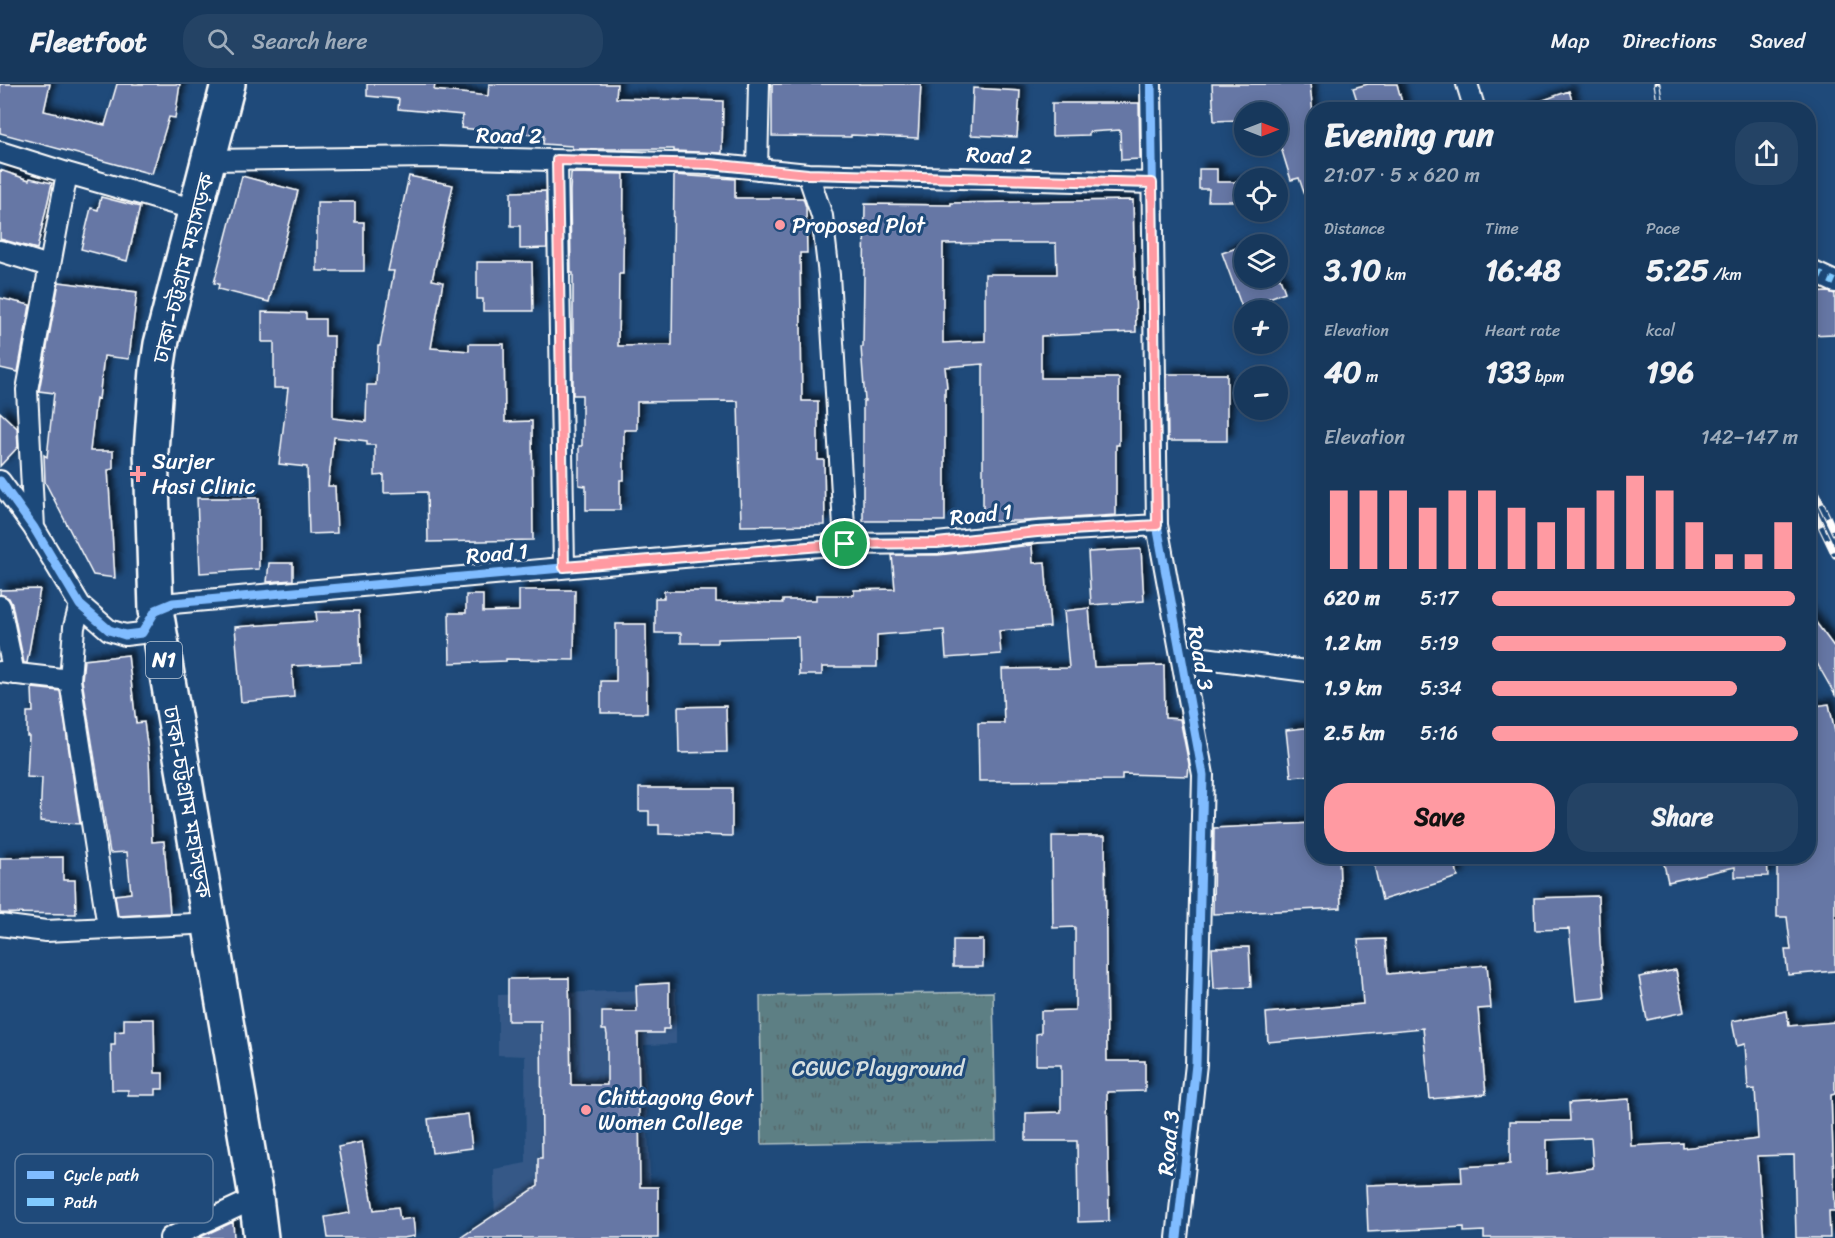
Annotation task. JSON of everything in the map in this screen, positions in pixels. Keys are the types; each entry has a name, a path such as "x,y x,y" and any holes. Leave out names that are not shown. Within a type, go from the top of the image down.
{"highway":[{"name":"ঢাকা-চট্টগ্রাম মহাসড়ক","path":"188,207 207,84"},
{"name":"ঢাকা-চট্টগ্রাম মহাসড়ক","path":"228,84 209,160 188,207 153,321 144,370 140,411 138,519 149,621 193,924 246,1238"},
{"name":"ঢাকা-চট্টগ্রাম মহাসড়ক","path":"149,621 252,1174 261,1238"}],"street":[{"path":"757,169 759,84"},
{"name":"Road 3","path":"1151,84 1157,525 1203,775 1196,1064 1177,1238"},
{"path":"1467,84 1472,102"},
{"path":"0,152 188,207"},
{"name":"Road 2","path":"209,160 432,157 557,160 710,164 808,174 1152,183"},
{"path":"557,160 564,567"},
{"path":"34,528 27,390 48,266 67,173"},
{"path":"808,174 822,216 829,275 845,544"},
{"path":"0,251 48,266"},
{"path":"1816,273 1835,282"},
{"name":"Road 1","path":"0,481 34,528 80,605 109,630 125,635 173,603 845,544 937,543 1037,532 1157,525"},
{"path":"80,605 74,627 70,680 108,927"},
{"path":"0,606 7,673 70,680"},
{"path":"1181,655 1306,671"},
{"path":"0,925 46,930 193,924"},
{"path":"213,1218 241,1205"},
{"path":"170,1238 202,1223"}],"shaded area":[{"name":"Chittagong Govt Women College","path":"676,989 676,1044 644,1045 653,1238 495,1238 494,1169 526,1163 525,1056 498,1055 498,995"}],"green space":[{"name":"CGWC Playground","path":"993,992 996,1140 762,1144 760,996"}],"building":[{"path":"0,84 50,84 44,111 105,125 117,84 180,84 175,118 169,117 152,174 0,133"},
{"path":"367,84 435,84 434,90 488,96 489,84 617,84 616,98 723,101 722,153 674,151 674,149 572,149 572,146 543,144 544,136 461,128 463,115 398,109 399,99 367,96"},
{"path":"772,84 921,84 918,138 851,135 851,137 772,136"},
{"path":"1212,84 1310,84 1312,102 1306,102 1306,198 1299,178 1291,180 1284,156 1288,156 1288,102 1234,102 1234,120 1214,121"},
{"path":"1368,84 1397,84 1402,102 1357,102 1353,88"},
{"path":"973,88 1020,91 1017,137 971,135"},
{"path":"1569,91 1572,102 1538,102"},
{"path":"1052,103 1139,103 1140,159 1121,160 1120,130 1089,132 1089,135 1052,136"},
{"path":"1199,169 1217,169 1217,182 1234,182 1234,201 1208,201 1209,189 1199,189"},
{"path":"0,170 29,180 30,178 52,183 37,249 0,239"},
{"path":"571,173 624,174 623,274 619,274 618,346 672,345 674,175 735,179 735,198 803,198 806,207 807,253 800,253 802,401 818,401 818,460 824,460 825,525 741,526 738,401 637,402 637,430 624,430 624,480 620,480 620,510 586,510 586,486 579,485 582,395 573,395"},
{"path":"242,176 298,191 269,302 218,289 219,284 214,283"},
{"path":"409,176 453,185 432,280 443,282 431,348 469,351 469,344 504,344 505,422 532,421 533,540 428,542 427,492 384,493 384,475 375,476 375,445 367,445 367,441 334,437 328,486 335,486 337,533 309,534 307,467 279,464 288,388 274,388 274,342 262,342 262,312 306,313 306,319 325,319 325,336 334,336 333,418 366,422 367,385 376,385 378,346 380,346 394,271 388,271"},
{"path":"546,191 547,248 520,249 520,226 511,226 511,192"},
{"path":"101,197 140,207 127,261 81,249 91,208 98,210"},
{"path":"1133,200 1136,332 1041,336 1041,378 1119,378 1116,515 1026,521 983,521 983,364 945,367 947,388 945,388 945,521 863,521 863,401 865,401 861,347 863,347 865,204 951,205 951,203","holes":["1056,243 1057,274 985,274 985,341 943,343 943,244"]},
{"path":"317,202 355,202 355,222 364,222 364,271 317,271"},
{"path":"1234,249 1234,286 1222,253"},
{"path":"477,262 532,262 533,311 483,311 483,299 477,299"},
{"path":"59,282 137,292 129,359 104,356 90,451 113,451 113,469 108,470 115,578 93,575 45,482 44,455 47,457 54,393 39,391"},
{"path":"1235,288 1284,288 1285,292 1264,300 1239,300"},
{"path":"1816,293 1835,294 1835,334 1816,335"},
{"path":"0,298 30,305 18,372 0,368"},
{"path":"1167,374 1227,374 1227,441 1168,441"},
{"path":"0,412 17,428 18,447 0,466"},
{"path":"197,498 259,498 259,569 200,573"},
{"path":"1032,545 1033,563 1045,562 1050,627 999,631 1001,654 946,658 944,630 877,635 877,667 822,667 822,675 799,675 798,637 717,639 717,643 681,643 681,633 655,633 655,598 664,598 664,591 716,591 716,602 783,603 783,600 816,600 816,595 854,595 854,590 895,589 892,555 938,555"},
{"path":"1141,549 1144,601 1091,605 1088,552"},
{"path":"269,563 293,563 293,580 267,582"},
{"path":"40,589 27,663 24,663 12,604 9,598 0,594 0,590"},
{"path":"519,590 575,590 574,660 506,659 506,661 450,663 449,613 466,613 466,595 483,595 483,612 519,611"},
{"path":"1089,608 1094,667 1164,665 1165,718 1180,719 1189,764 1188,776 1122,774 1122,780 979,781 978,723 1004,723 1002,669 1069,668 1064,611"},
{"path":"359,611 361,663 292,666 294,697 241,702 235,627 317,621 316,612"},
{"path":"1816,622 1835,648 1835,695 1816,661"},
{"path":"616,624 646,624 647,713 601,713 601,681 616,681"},
{"path":"128,655 136,723 144,722 149,759 152,842 164,841 170,913 118,916 115,895 131,893 127,852 110,853 82,680 84,660"},
{"path":"32,688 60,691 80,824 40,821 42,778 27,777 29,736 27,736 27,712 33,712"},
{"path":"1829,704 1835,732 1835,971 1788,975 1785,950 1791,950 1787,917 1777,917 1777,865 1816,864 1816,706"},
{"path":"726,706 727,752 679,753 678,707"},
{"path":"1306,728 1306,776 1291,777 1286,730"},
{"path":"639,788 732,788 732,836 659,834 659,825 649,825 649,811 639,811"},
{"path":"1306,823 1306,864 1339,864 1341,908 1213,914 1214,828"},
{"path":"1052,836 1105,836 1107,1061 1145,1061 1145,1091 1107,1092 1109,1221 1078,1222 1077,1141 1026,1141 1026,1113 1061,1112 1061,1065 1036,1065 1036,1034 1041,1033 1041,1011 1075,1010 1075,927 1053,928"},
{"path":"63,857 63,880 75,880 76,914 0,913 0,858"},
{"path":"1374,864 1456,864 1458,877 1382,900"},
{"path":"1664,864 1767,864 1768,876 1735,877 1735,867 1668,882"},
{"path":"1598,896 1605,998 1576,1001 1569,929 1535,930 1534,898"},
{"path":"1385,939 1388,974 1487,965 1491,1008 1478,1009 1486,1094 1430,1099 1423,1028 1268,1042 1266,1013 1363,1004 1358,940"},
{"path":"953,940 983,940 983,967 953,967"},
{"path":"1249,947 1251,987 1214,989 1212,948"},
{"path":"1676,970 1684,1012 1647,1020 1639,977"},
{"name":"Chittagong Govt Women College","path":"569,978 571,1085 607,1085 607,1035 606,1030 602,1030 602,1012 637,1012 636,985 669,983 669,1029 663,1029 663,1033 638,1033 640,1187 658,1187 658,1238 460,1238 538,1186 538,1158 542,1158 541,1021 508,1021 508,979"},
{"path":"1787,1011 1789,1026 1835,1022 1835,1094 1831,1095 1835,1211 1829,1211 1830,1238 1796,1238 1794,1155 1757,1156 1764,1238 1484,1238 1484,1231 1464,1232 1464,1227 1368,1232 1366,1185 1462,1182 1461,1167 1510,1164 1510,1121 1570,1121 1569,1103 1629,1099 1631,1146 1683,1143 1683,1148 1758,1139 1755,1089 1748,1090 1745,1044 1737,1046 1732,1021","holes":["1591,1138 1593,1168 1547,1174 1547,1140"]},
{"path":"124,1019 154,1019 155,1073 163,1073 163,1089 156,1089 156,1095 128,1095 128,1090 112,1090 111,1045 115,1045 115,1032 124,1031"},
{"path":"468,1114 472,1148 432,1153 428,1119"},
{"path":"362,1142 374,1210 398,1207 400,1220 413,1218 415,1236 328,1238 325,1217 350,1213 338,1147"},
{"path":"233,1222 234,1238 198,1238"}],"railway":[{"path":"1657,84 1660,102"},
{"path":"1816,494 1835,533"},
{"path":"1816,516 1835,555"}],"marked path":[{"path":"1816,273 1835,282"}],"cycle path":[{"path":"1151,84 1157,525 1203,775 1196,1064 1177,1238"},
{"path":"0,481 34,528 80,605 109,630 125,635 142,633 156,610 173,603 845,544 937,543 1037,532 1157,525"}],"place":[{"name":"Proposed Plot","path":"780,225"},
{"name":"Surjer Hasi Clinic","path":"138,474"},
{"name":"Chittagong Govt Women College","path":"586,1110"}],"route":[{"path":"557,160 710,164 808,174 1152,183 1157,525 1037,532 937,543 845,544 564,567 557,160"}]}
